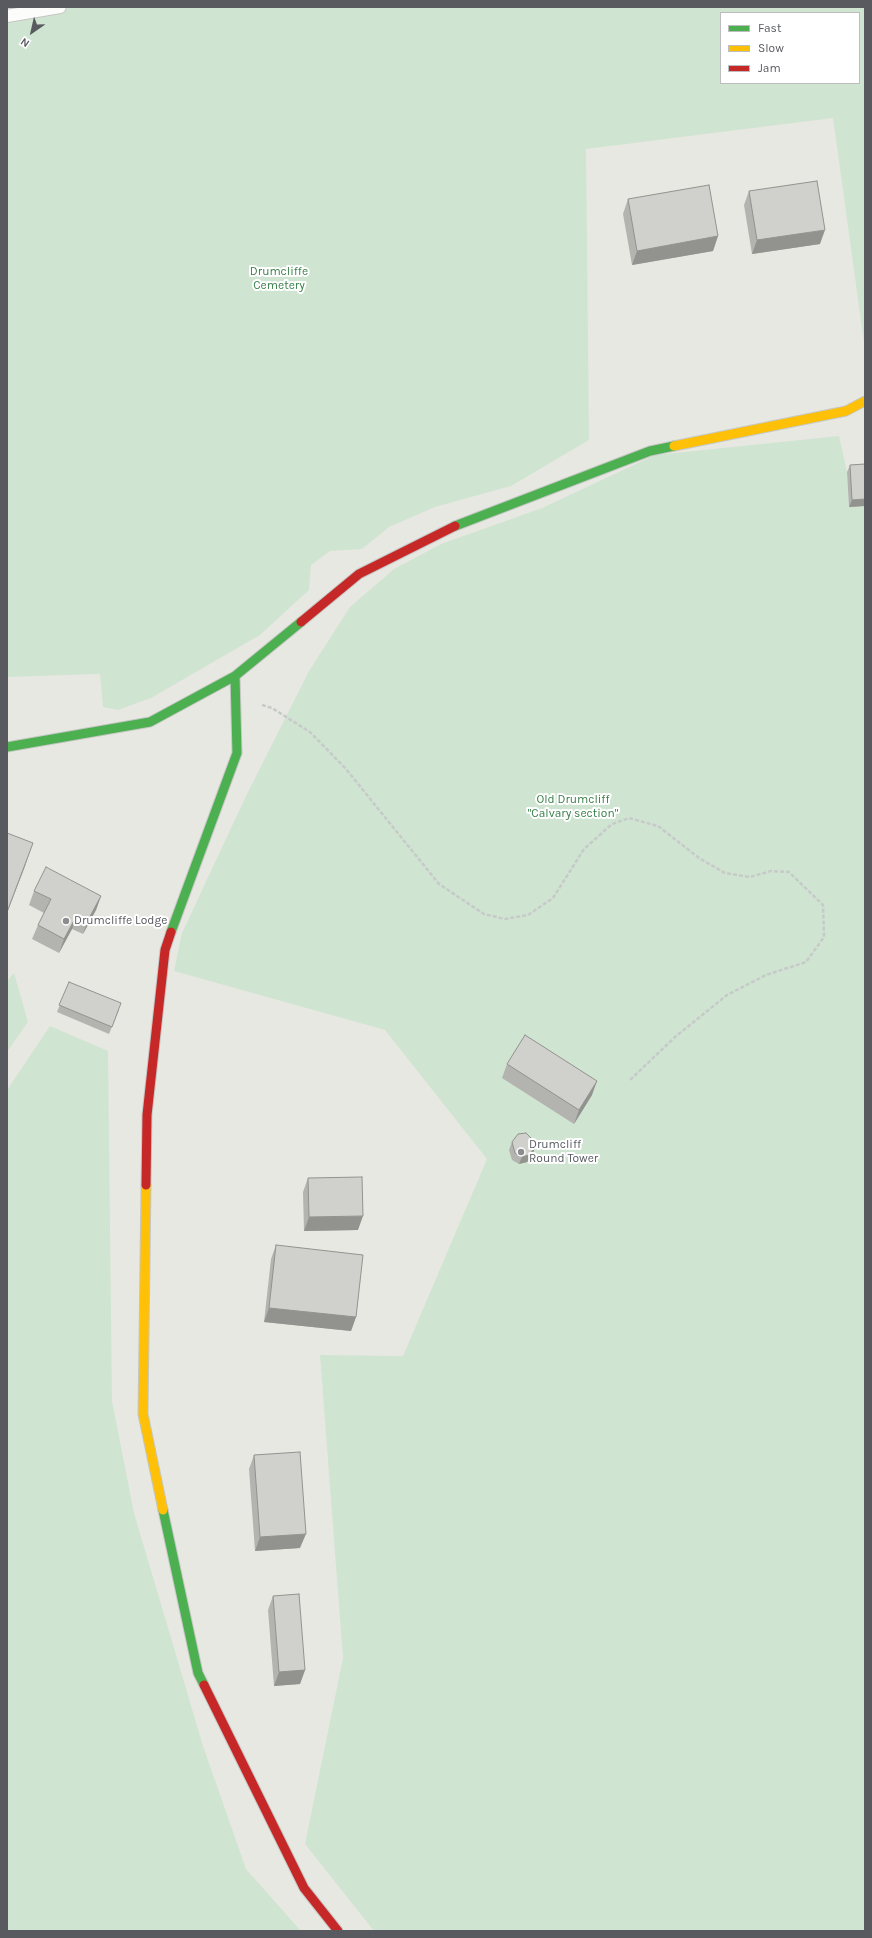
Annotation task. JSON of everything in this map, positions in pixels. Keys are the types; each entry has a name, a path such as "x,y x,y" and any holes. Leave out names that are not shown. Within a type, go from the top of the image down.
{"street":[{"path":"7,747 150,722 235,676 359,574 444,530 650,451 846,411 865,401"},
{"path":"235,676 238,753 164,950 147,1116 143,1414 198,1673 304,1888 338,1931"}],"lane":[{"path":"7,16 60,7"}],"path":[{"path":"236,697 272,708 310,732 346,769 440,884 484,914 505,918 528,915 553,898 584,849 612,824 629,818 658,826 699,858 725,873 750,876 771,871 789,872 823,905 824,937 806,962 766,975 727,995 675,1036 629,1081"}],"green space":[{"name":"Drumcliffe Cemetery","path":"7,7 865,7 865,350 833,118 586,149 589,440 511,486 435,507 389,527 362,549 330,551 311,565 309,590 260,635 151,698 118,710 103,707 100,674 7,677"},
{"name":"Old Drumcliff \"Calvary section\"","path":"839,436 847,472 849,507 865,506 865,1931 374,1931 305,1844 343,1658 320,1355 403,1356 487,1159 385,1030 174,971 182,933 246,796 309,671 350,607 394,569 441,544 542,508 655,455"},
{"path":"14,973 28,1022 7,1052 7,981"},
{"path":"50,1026 108,1051 112,1401 134,1513 203,1746 246,1869 301,1931 7,1931 7,1090"}],"building":[{"path":"817,181 825,230 757,240 749,191"},
{"path":"709,185 718,236 637,251 628,199"},
{"path":"865,464 865,499 852,500 850,465"},
{"path":"7,833 33,843 7,912"},
{"name":"Drumcliffe Lodge","path":"46,867 101,896 88,920 77,915 64,939 38,925 51,899 34,891"},
{"path":"69,982 121,1003 112,1027 59,1005"},
{"path":"525,1035 597,1081 579,1110 507,1064"},
{"path":"526,1133 534,1141 535,1148 529,1155 522,1157 515,1153 512,1142 518,1134"},
{"path":"362,1177 363,1216 309,1217 308,1178"},
{"path":"276,1245 363,1255 356,1317 269,1308"},
{"path":"300,1452 306,1534 260,1537 254,1455"},
{"path":"299,1594 305,1670 279,1672 273,1596"}],"traffic: fast":[{"path":"455,526 650,451 674,446"},
{"path":"7,747 150,722 235,676 301,622"},
{"path":"171,932 237,753 235,676"},
{"path":"163,1510 198,1673 204,1685"}],"traffic: slow":[{"path":"674,446 846,411 865,401"},
{"path":"146,1185 143,1414 163,1510"}],"traffic: jam":[{"path":"301,622 359,574 455,526"},
{"path":"146,1185 147,1115 165,950 171,932"},
{"path":"204,1685 304,1888 338,1931"}],"place":[{"name":"Drumcliffe Lodge","path":"66,921"},
{"name":"Drumcliff Round Tower","path":"521,1152"}]}
